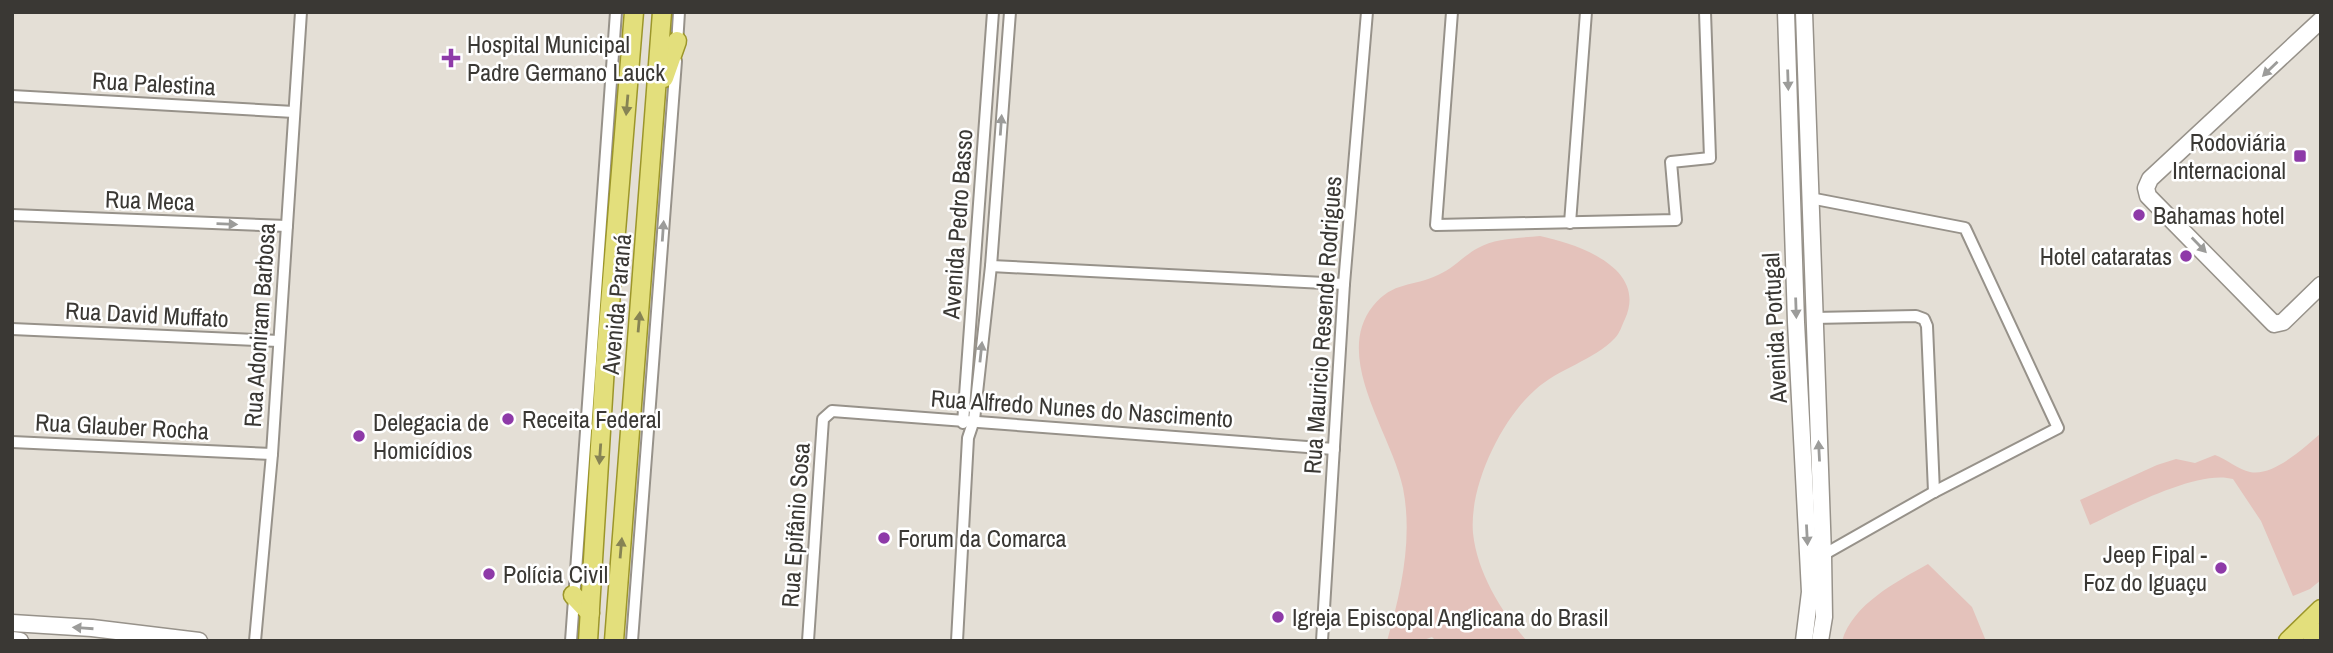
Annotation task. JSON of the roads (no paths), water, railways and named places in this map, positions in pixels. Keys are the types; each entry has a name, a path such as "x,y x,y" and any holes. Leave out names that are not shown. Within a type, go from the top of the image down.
{"main road":[{"name":"Avenida Paraná","path":"588,641 634,12"},
{"name":"Avenida Paraná","path":"614,641 662,12"},
{"name":"Avenida Portugal","path":"1786,12 1796,310 1810,592 1804,641"},
{"name":"Avenida Portugal","path":"1804,12 1823,555 1824,617 1820,641"},
{"path":"2321,20 2147,183 2148,196 2174,219 2273,323 2281,324 2321,285"},
{"path":"656,105 677,41"},
{"path":"624,139 640,144 654,141"},
{"path":"622,173 651,176"},
{"path":"573,595 590,612"},
{"path":"2288,641 2321,609"},
{"path":"12,623 200,641"},
{"path":"2312,641 2321,632"},
{"path":"12,640 20,641"}],"street":[{"name":"Rua Adoniram Barbosa","path":"255,641 272,454 301,12"},
{"path":"570,641 616,12"},
{"path":"632,641 679,12"},
{"name":"Avenida Pedro Basso","path":"968,438 961,419 993,12"},
{"name":"Avenida Pedro Basso","path":"957,641 968,438 974,420 990,266 1010,12"},
{"name":"Rua Mauricio Resende Rodrigues","path":"1322,641 1344,284 1367,12"},
{"path":"1452,12 1436,225 1676,220 1671,162 1710,158 1705,12"},
{"path":"1570,223 1586,12"},
{"name":"Rua Palestina","path":"12,96 294,112"},
{"path":"1810,198 1965,228 2058,428 1934,492 1823,555"},
{"name":"Rua Meca","path":"12,215 287,226"},
{"path":"990,266 1344,284"},
{"path":"1813,318 1916,316 1924,319 1927,326 1934,492"},
{"name":"Rua David Muffato","path":"12,329 279,341"},
{"name":"Rua Alfredo Nunes do Nascimento","path":"827,413 832,411 961,419 1334,449"},
{"name":"Rua Epifânio Sosa","path":"808,641 823,419 827,413"},
{"name":"Rua Glauber Rocha","path":"12,442 272,454"}],"place":[{"name":"Hospital Municipal Padre Germano Lauck","path":"451,58"},
{"name":"Rodoviária Internacional","path":"2300,156"},
{"name":"Bahamas hotel","path":"2139,215"},
{"name":"Hotel cataratas","path":"2186,256"},
{"name":"Receita Federal","path":"508,419"},
{"name":"Delegacia de Homicídios","path":"359,436"},
{"name":"Forum da Comarca","path":"884,538"},
{"name":"Jeep Fipal - Foz do Iguaçu","path":"2221,568"},
{"name":"Polícia Civil","path":"489,574"},
{"name":"Igreja Episcopal Anglicana do Brasil","path":"1278,617"}]}
